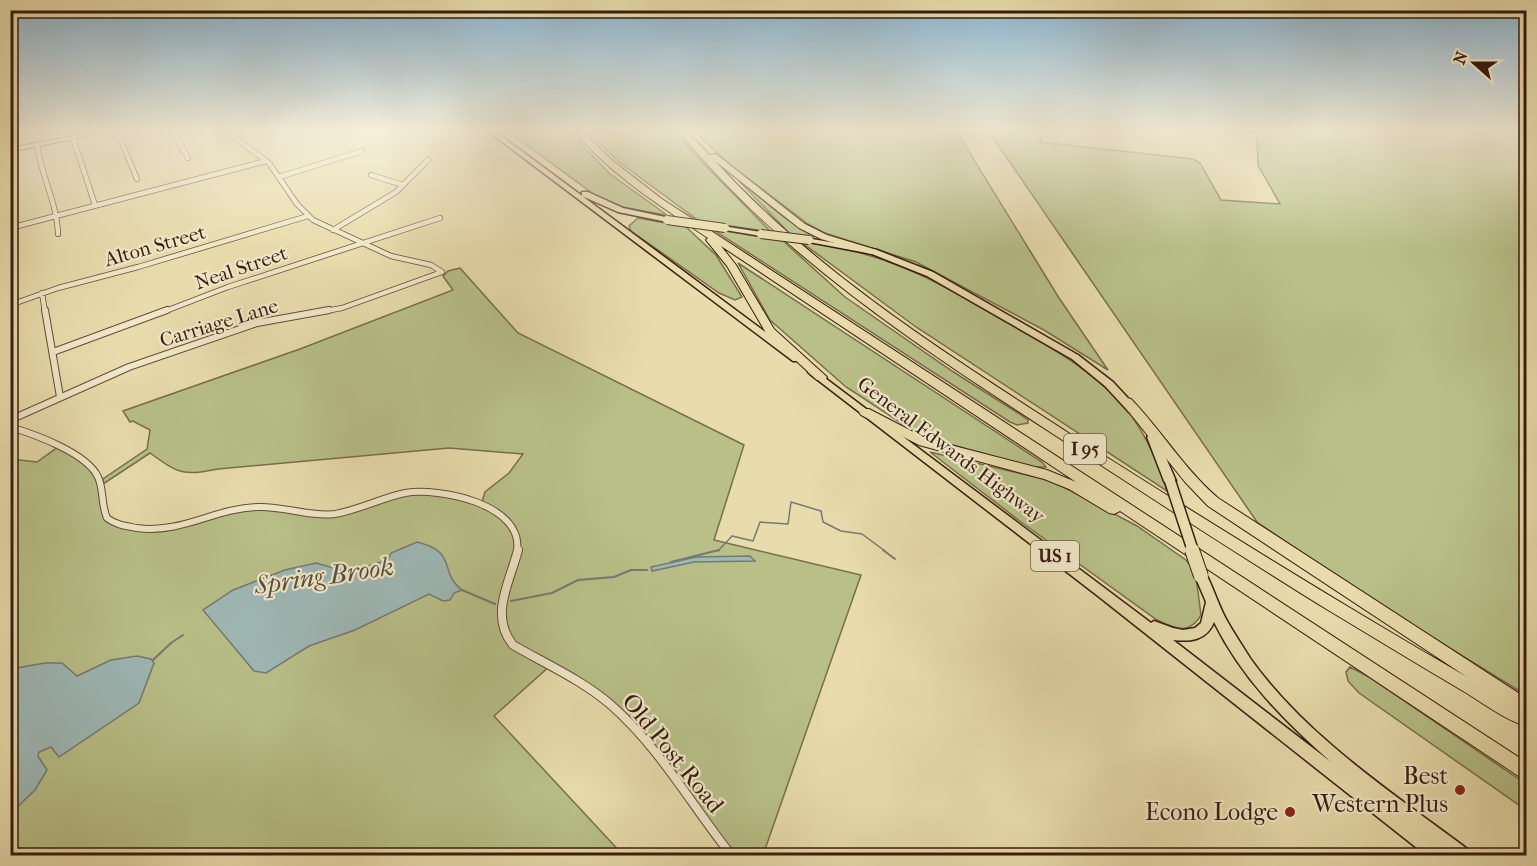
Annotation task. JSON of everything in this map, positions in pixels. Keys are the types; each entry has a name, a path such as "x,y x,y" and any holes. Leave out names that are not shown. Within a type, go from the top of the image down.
{"highway":[{"name":"I 95","path":"619,169 693,223 1527,771"},
{"name":"I 95","path":"718,169 781,234 834,278 906,331 1274,571 1527,719"},
{"path":"730,169 796,223 824,237 874,252"},
{"path":"693,223 727,258 770,331 821,377"},
{"path":"1127,402 1149,426 1182,473 1213,502 1527,707"},
{"path":"866,411 904,434 931,446 1033,471 1064,482 1203,558"}],"main road":[{"name":"General Edwards Highway","path":"542,169 821,377 1102,591 1440,855"},
{"path":"553,169 594,199 621,210 654,218 809,240 874,252 930,274 1053,344 1089,368 1127,402 1156,444 1209,599 1235,647 1263,684 1292,717 1345,765 1465,855"},
{"path":"620,227 617,221 622,216 654,218"},
{"path":"1102,591 1152,626 1180,636 1194,634 1206,626 1210,617 1209,599"}],"street":[{"path":"42,169 57,216 57,234"},
{"path":"84,169 95,206"},
{"path":"133,169 137,179"},
{"path":"10,228 231,169"},
{"path":"273,169 308,216 333,230 366,243"},
{"path":"279,177 303,169"},
{"path":"333,230 403,185 419,169"},
{"path":"370,175 403,185"},
{"name":"Alton Street","path":"10,305 42,293 308,216"},
{"name":"Neal Street","path":"53,352 228,287 440,218"},
{"name":"Carriage Lane","path":"10,420 129,367 257,323 342,308 442,272 431,265 391,256 366,243"},
{"path":"42,293 60,397"},
{"name":"Old Post Road","path":"10,427 38,435 86,463 98,478 101,500 107,518 116,524 147,530 183,528 247,507 333,514 397,496 421,493 470,501 503,515 517,537 516,561 500,618 505,637 513,645 584,685 612,706 636,731 732,855"}],"green space":[{"path":"560,169 606,169 667,215 621,207 595,195"},
{"path":"629,169 709,169 771,232 699,221"},
{"path":"736,169 980,169 1059,298 1108,370 1044,330 916,262 825,233 808,224"},
{"path":"1015,169 1204,169 1221,200 1280,204 1260,169 1526,169 1526,695 1360,593 1257,522"},
{"path":"739,181 785,218 814,237 791,235"},
{"path":"638,218 686,227 716,255 742,297 735,300 719,293 631,231 629,226"},
{"path":"712,229 781,239 845,297 952,371 1018,413 1028,420 1028,423 1017,425 1010,422"},
{"path":"801,242 860,253 911,271 959,295 1069,359 1109,391 1129,413 1149,444 1167,491 916,327"},
{"path":"738,263 1042,462 1046,467 1031,467 921,436 846,387 770,320"},
{"path":"460,268 518,333 744,445 714,540 861,575 763,855 734,855 625,719 551,665 494,716 623,855 11,855 11,459 37,462 58,447 92,468 111,521 164,531 247,508 333,514 397,496 434,493 481,505 485,492 509,473 523,454 449,448 189,473 175,469 150,453 103,484 103,479 147,449 150,430 133,421 130,422 123,411 300,349 453,290 443,276 448,271"},
{"path":"930,452 1052,481 1137,526 1186,560 1192,568 1197,584 1201,615 1187,628 1176,628 1157,620 1021,522"},
{"path":"1350,667 1369,677 1526,784 1526,810 1359,693 1348,681 1346,672"}],"water":[{"path":"417,542 438,551 455,583 462,590 454,593 450,600 443,601 429,594 355,630 309,646 266,673 254,671 203,610 233,590 285,570 316,563 348,572 388,560 391,553"},
{"path":"750,556 755,561 694,562 652,571 651,567 696,557"},
{"path":"137,656 151,659 154,663 139,703 59,757 51,747 39,752 38,756 47,770 35,790 11,813 11,669 45,663 62,663 77,676 111,660"}],"waterway":[{"name":"Spring Brook","path":"719,550 732,536 753,541 760,522 788,524 791,502 821,511 823,522 841,531 862,534 885,551"},
{"name":"Spring Brook","path":"671,562 719,550"},
{"name":"Spring Brook","path":"883,550 895,559"},
{"name":"Spring Brook","path":"511,601 552,593 578,580 614,577 631,570 647,570"},
{"name":"Spring Brook","path":"462,590 495,604"},
{"name":"Spring Brook","path":"153,660 183,635"}],"place":[{"name":"Best Western Plus","path":"1460,790"},
{"name":"Econo Lodge","path":"1290,812"}]}
